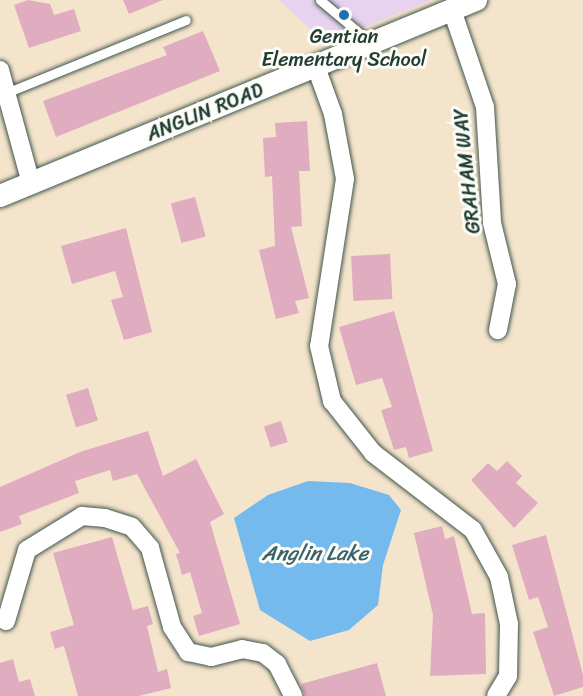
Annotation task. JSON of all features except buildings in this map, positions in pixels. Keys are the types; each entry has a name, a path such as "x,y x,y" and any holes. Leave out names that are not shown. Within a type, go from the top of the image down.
{"street":[{"name":"ANGLIN ROAD","path":"0,195 476,0"},
{"name":"GRAHAM WAY","path":"452,10 485,107 492,223 507,284 498,330"},
{"path":"316,67 333,114 345,179 319,346 332,401 373,453 473,530 484,549 499,577 509,624 508,676 496,696"},
{"path":"0,70 31,183"},
{"path":"6,621 27,550 82,516 105,518 132,527 150,548 172,627 188,652 211,657 242,649 262,653 277,664 293,696"}],"lane":[{"path":"320,0 372,43"},
{"path":"6,93 186,20"}],"shaded area":[{"name":"Gentian Elementary School","path":"279,0 431,0 325,43"}],"water":[{"name":"Anglin Lake","path":"308,481 350,483 389,495 401,510 383,565 378,605 349,630 310,641 260,610 234,518 268,495"}],"place":[{"name":"Gentian Elementary School","path":"344,15"}]}
